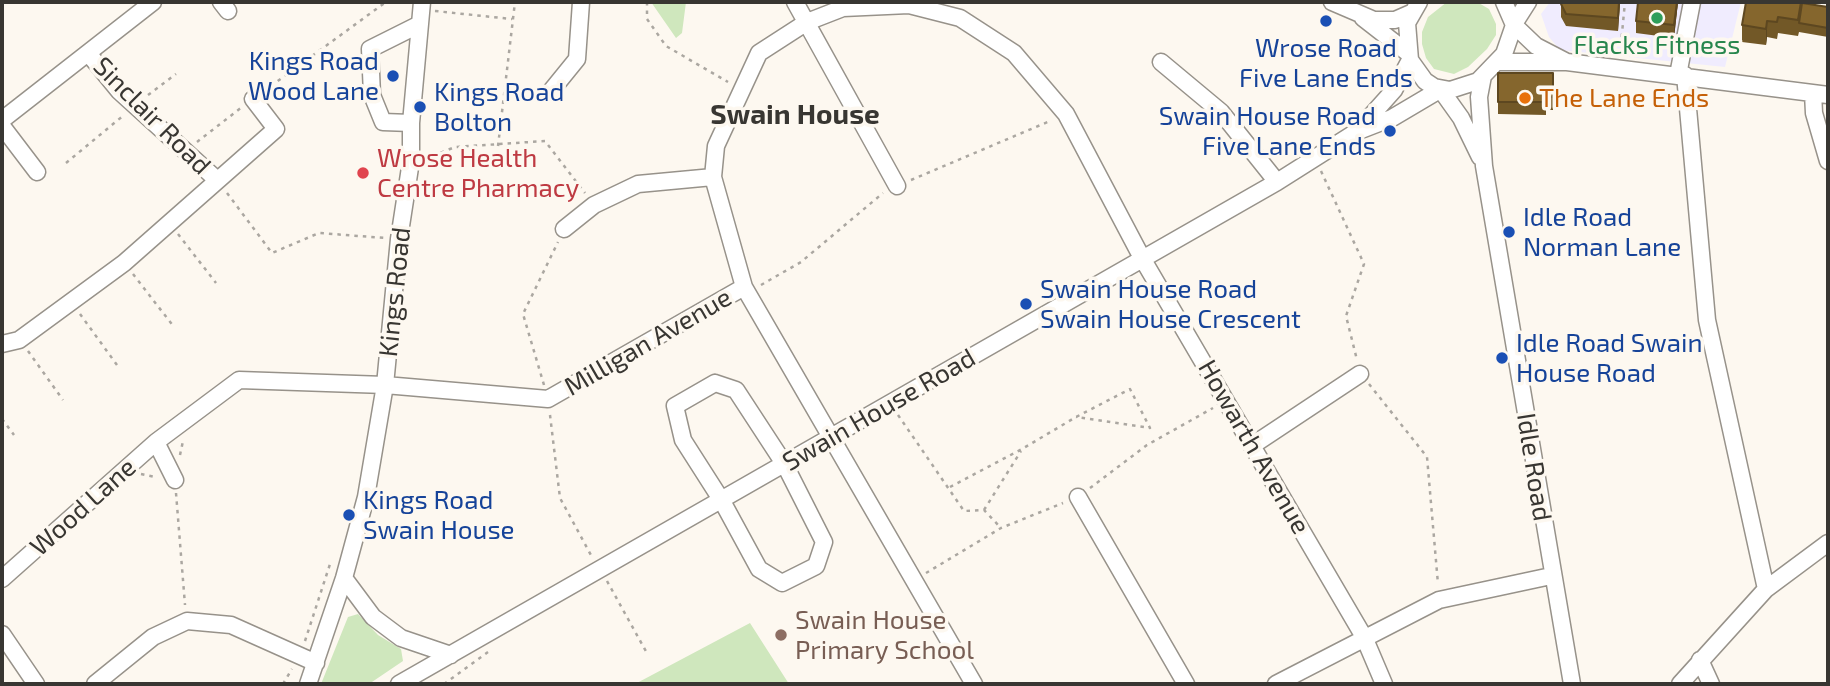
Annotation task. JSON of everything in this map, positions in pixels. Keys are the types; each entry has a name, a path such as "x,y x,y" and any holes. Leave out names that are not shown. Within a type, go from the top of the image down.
{"street":[{"path":"2,120 153,2"},
{"path":"551,91 577,59 581,2"},
{"path":"795,2 897,186"},
{"name":"Idle Road","path":"1332,2 1363,18 1409,56 1425,81 1441,90 1461,118 1484,166"},
{"path":"1504,2 1514,24 1536,46 1567,62"},
{"path":"1483,76 1509,46 1514,24 1528,2"},
{"path":"1692,2 1682,75 1707,320 1766,589"},
{"name":"Howarth Avenue","path":"713,177 716,145 759,53 807,22 844,8 909,5 960,18 1014,53 1066,114 1142,258 1364,637 1384,684"},
{"path":"1363,18 1395,20 1415,8"},
{"path":"1409,56 1406,33 1415,8"},
{"path":"411,123 383,122 372,95 370,50 421,12"},
{"name":"Kings Road","path":"308,684 344,578 366,497 385,385 399,239 411,162 411,123 421,12"},
{"name":"Sinclair Road","path":"88,53 119,91 216,179"},
{"name":"Swain House Road","path":"1356,132 1394,90 1409,56"},
{"path":"1161,62 1221,112 1277,182"},
{"path":"1497,62 1567,62 1619,67 1821,94 1814,113 1828,161"},
{"name":"Idle Road","path":"1483,76 1479,97 1484,166 1551,576 1572,684"},
{"name":"Swain House Road","path":"399,684 1277,182 1356,132 1392,118 1441,90 1460,89 1483,76"},
{"path":"2,344 19,340 124,263 216,179 276,129 253,99"},
{"path":"2,126 37,172"},
{"path":"564,229 594,205 638,184 713,177 744,287 974,684"},
{"name":"Milligan Avenue","path":"385,385 548,399 744,287"},
{"path":"1253,445 1360,374"},
{"name":"Wood Lane","path":"4,572 156,442 239,380 385,385"},
{"path":"715,383 736,390 785,465 824,542 816,566 782,583 759,569 722,501 683,440 676,406 715,383"},
{"name":"Wood Lane","path":"156,442 175,480"},
{"path":"1078,497 1186,684"},
{"path":"1680,684 1766,589 1828,542"},
{"path":"1276,684 1439,600 1551,576"},
{"path":"344,578 373,617 401,638 451,655"},
{"path":"95,684 153,637 187,621 231,625 316,663"},
{"path":"2,634 36,684"},
{"path":"1700,660 1711,684"}],"path":[{"path":"186,150 386,2"},
{"path":"498,146 515,2"},
{"path":"647,2 647,19 666,46 740,89"},
{"path":"1619,67 1625,2"},
{"path":"421,12 513,19"},
{"path":"66,163 176,74"},
{"path":"411,162 455,147 545,141 594,205"},
{"path":"1315,159 1364,264 1346,316 1360,374 1427,457 1439,600"},
{"path":"216,179 272,253 319,233 399,239"},
{"path":"169,223 216,283"},
{"path":"124,263 174,327"},
{"path":"72,302 117,365"},
{"path":"19,340 64,400"},
{"path":"950,487 1076,417 1129,390 1150,428 1076,417"},
{"path":"890,404 950,487 964,511 984,510 1001,528"},
{"path":"2,419 14,435"},
{"path":"984,510 1022,449"},
{"path":"175,480 187,621"},
{"path":"283,684 300,654 335,551"},
{"path":"601,570 648,655"}],"shaded area":[{"path":"1550,2 1741,2 1725,67 1560,50 1549,37 1541,14"}],"green space":[{"path":"651,2 686,2 682,33 676,38"},
{"path":"1447,2 1477,2 1489,9 1496,24 1496,35 1487,49 1468,67 1454,74 1434,69 1426,58 1422,44 1422,32 1428,17"},
{"path":"358,614 378,635 401,649 403,661 369,684 321,684 348,617"},
{"path":"750,623 789,684 635,684"}],"building":[{"path":"1619,2 1618,18 1566,14 1561,4"},
{"name":"Flacks Fitness","path":"1638,2 1677,2 1674,25 1636,21"},
{"path":"1746,2 1801,2 1798,20 1778,17 1777,22 1767,21 1766,29 1742,25"},
{"path":"1802,3 1828,7 1828,28 1799,23"},
{"path":"1498,73 1553,73 1553,97 1546,97 1546,102 1498,102"}],"place":[{"name":"Flacks Fitness","path":"1657,18"},
{"name":"Wrose Road Five Lane Ends","path":"1326,21"},
{"name":"Kings Road Wood Lane","path":"393,76"},
{"name":"The Lane Ends","path":"1525,98"},
{"name":"Kings Road Bolton","path":"420,107"},
{"name":"Swain House Road Five Lane Ends","path":"1390,131"},
{"name":"Wrose Health Centre Pharmacy","path":"363,173"},
{"name":"Idle Road Norman Lane","path":"1509,232"},
{"name":"Swain House Road Swain House Crescent","path":"1026,304"},
{"name":"Idle Road Swain House Road","path":"1502,358"},
{"name":"Kings Road Swain House","path":"349,515"},
{"name":"Swain House Primary School","path":"781,635"}],"district":[{"name":"Swain House","path":"795,115"}]}
